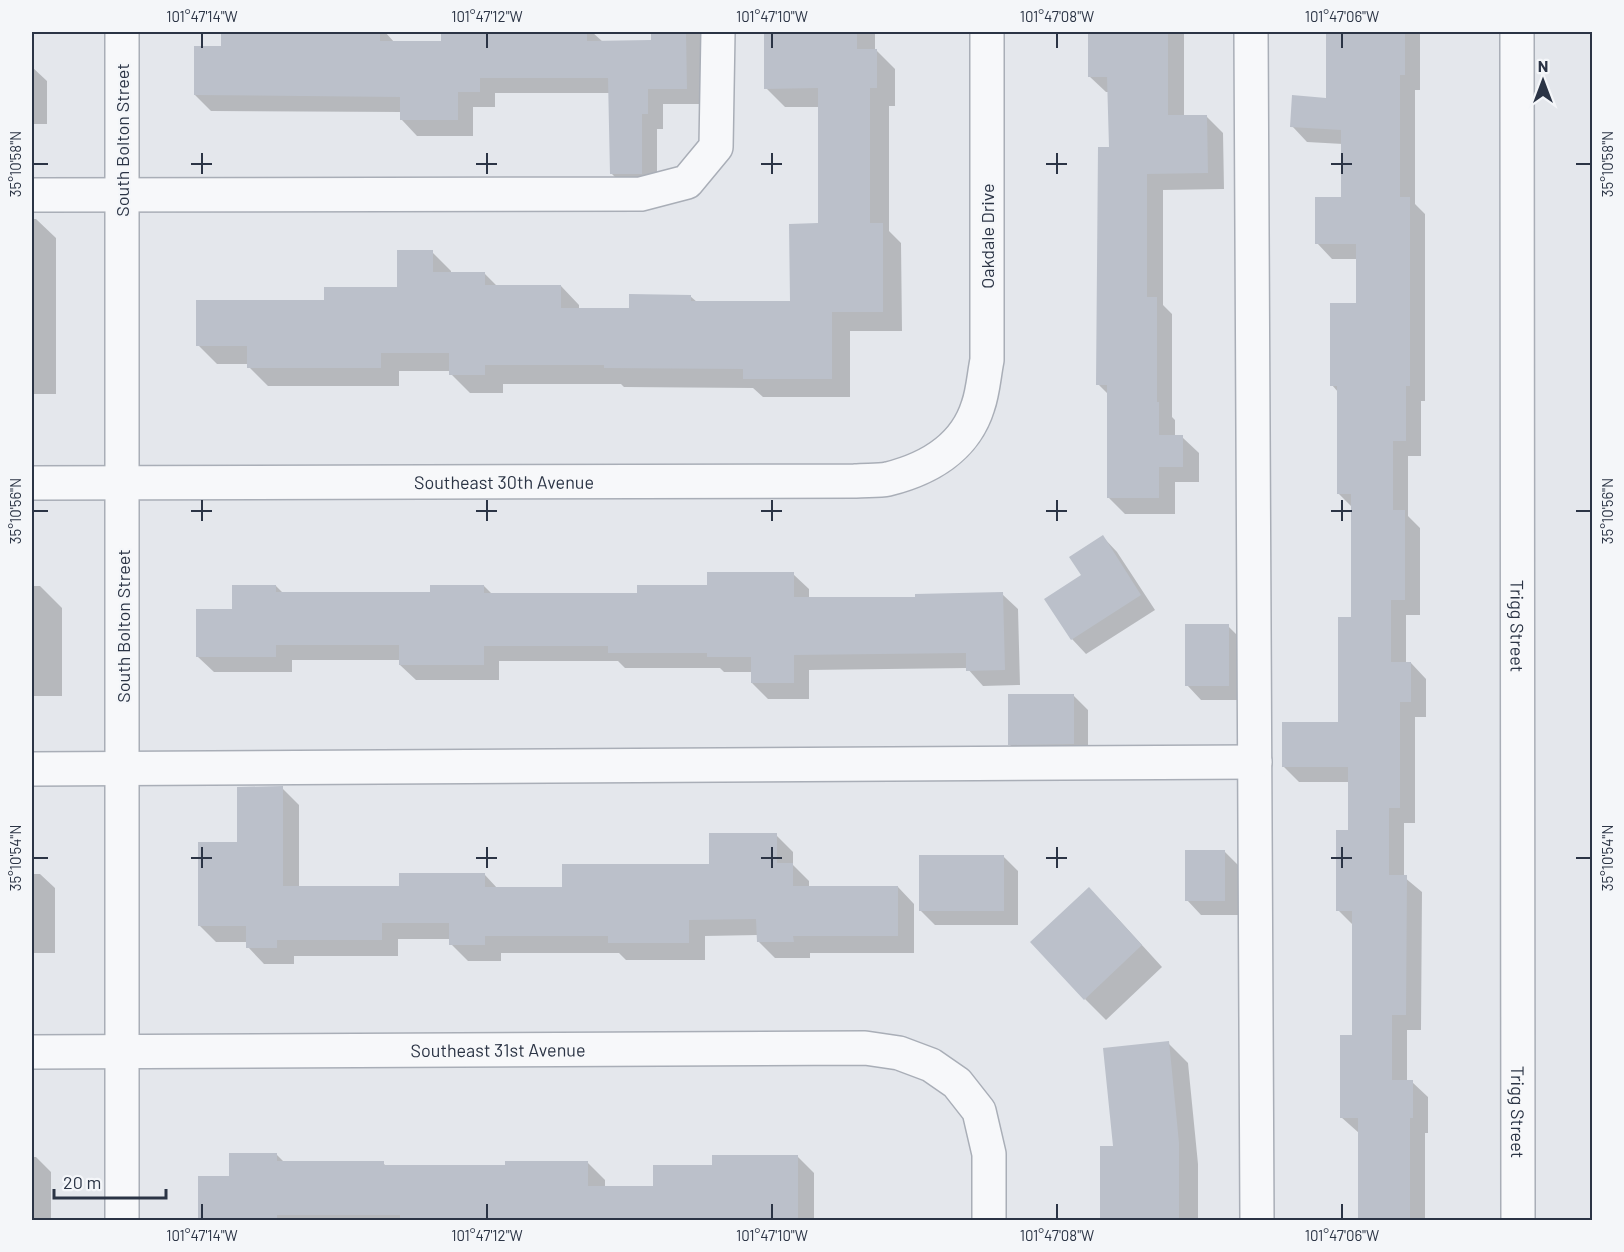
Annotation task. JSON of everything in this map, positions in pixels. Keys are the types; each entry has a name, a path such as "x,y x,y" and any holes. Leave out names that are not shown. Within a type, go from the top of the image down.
{"street":[{"name":"South Bolton Street","path":"122,32 122,1221"},
{"path":"32,195 641,194 687,182 716,147 718,32"},
{"name":"Oakdale Drive","path":"964,437 978,407 987,360 987,32"},
{"path":"1251,32 1257,1221"},
{"name":"Trigg Street","path":"1516,32 1518,1221"},
{"name":"Southeast 30th Avenue","path":"32,483 855,481 886,479 920,468 944,455 964,437"},
{"path":"32,769 1255,762"},
{"name":"Southeast 31st Avenue","path":"32,1052 865,1048 899,1053 931,1065 957,1083 979,1111 990,1154 989,1221"}],"building":[{"path":"221,32 380,32 380,41 441,41 441,32 587,32 587,41 651,40 651,32 686,32 687,89 648,89 648,114 642,114 642,174 610,174 608,78 480,78 480,92 458,92 458,120 400,120 400,97 194,95 194,46 221,46"},
{"path":"764,32 857,32 857,49 877,49 877,88 870,88 870,223 883,223 883,312 832,312 832,379 743,379 743,369 604,368 604,365 485,365 485,375 449,375 449,353 381,353 381,368 247,368 247,346 196,346 196,300 324,300 324,287 397,287 397,250 433,250 433,272 485,272 485,285 561,285 561,308 629,308 629,294 691,295 691,301 790,301 789,224 818,223 818,88 764,89"},
{"path":"1088,32 1168,32 1168,115 1207,115 1208,173 1147,174 1147,297 1157,297 1159,435 1183,435 1183,467 1159,467 1159,498 1107,498 1107,385 1096,385 1098,147 1109,147 1107,77 1088,77"},
{"path":"1326,32 1405,32 1405,75 1400,75 1400,197 1410,197 1410,386 1406,386 1406,441 1393,441 1393,510 1405,510 1405,600 1391,600 1391,662 1411,662 1411,702 1400,702 1400,808 1389,808 1389,875 1407,875 1406,1015 1392,1015 1392,1080 1413,1080 1413,1118 1410,1118 1410,1221 1358,1221 1358,1118 1340,1118 1340,1035 1352,1035 1352,911 1336,911 1336,830 1348,830 1348,767 1282,767 1282,722 1338,722 1338,617 1351,617 1351,494 1337,494 1337,386 1330,386 1330,303 1356,303 1356,244 1315,244 1315,197 1341,197 1341,130 1290,127 1292,95 1326,98"},
{"path":"1103,535 1141,595 1071,640 1044,599 1081,575 1069,557"},
{"path":"707,572 794,572 794,597 915,597 915,594 1003,592 1005,670 966,671 966,653 794,655 794,683 751,683 751,657 707,657 707,653 608,653 608,646 484,646 484,665 399,665 399,645 276,645 276,657 196,657 196,609 232,609 232,585 276,585 276,592 430,592 430,585 484,585 484,593 637,593 637,585 707,585"},
{"path":"1185,624 1229,624 1229,686 1185,686"},
{"path":"1008,694 1074,694 1074,744 1008,745"},
{"path":"283,786 283,886 399,886 399,873 485,873 485,887 562,887 562,864 709,864 709,833 777,833 777,863 793,863 793,886 898,886 898,936 793,936 794,942 757,942 756,919 689,920 689,943 608,943 608,936 485,936 485,945 449,945 449,923 382,923 382,940 277,940 277,948 246,948 246,926 198,926 198,842 237,842 237,787"},
{"path":"1185,850 1225,850 1225,901 1185,901"},
{"path":"919,855 1004,855 1004,911 919,911"},
{"path":"1089,887 1142,945 1084,1000 1030,942"},
{"path":"1169,1041 1179,1143 1179,1221 1100,1221 1100,1146 1113,1146 1103,1048"},
{"path":"229,1153 277,1153 277,1161 384,1161 384,1165 505,1165 505,1161 588,1161 588,1186 653,1186 653,1165 712,1165 712,1155 798,1155 798,1220 400,1221 400,1215 277,1215 277,1221 198,1221 198,1176 229,1176"}]}
